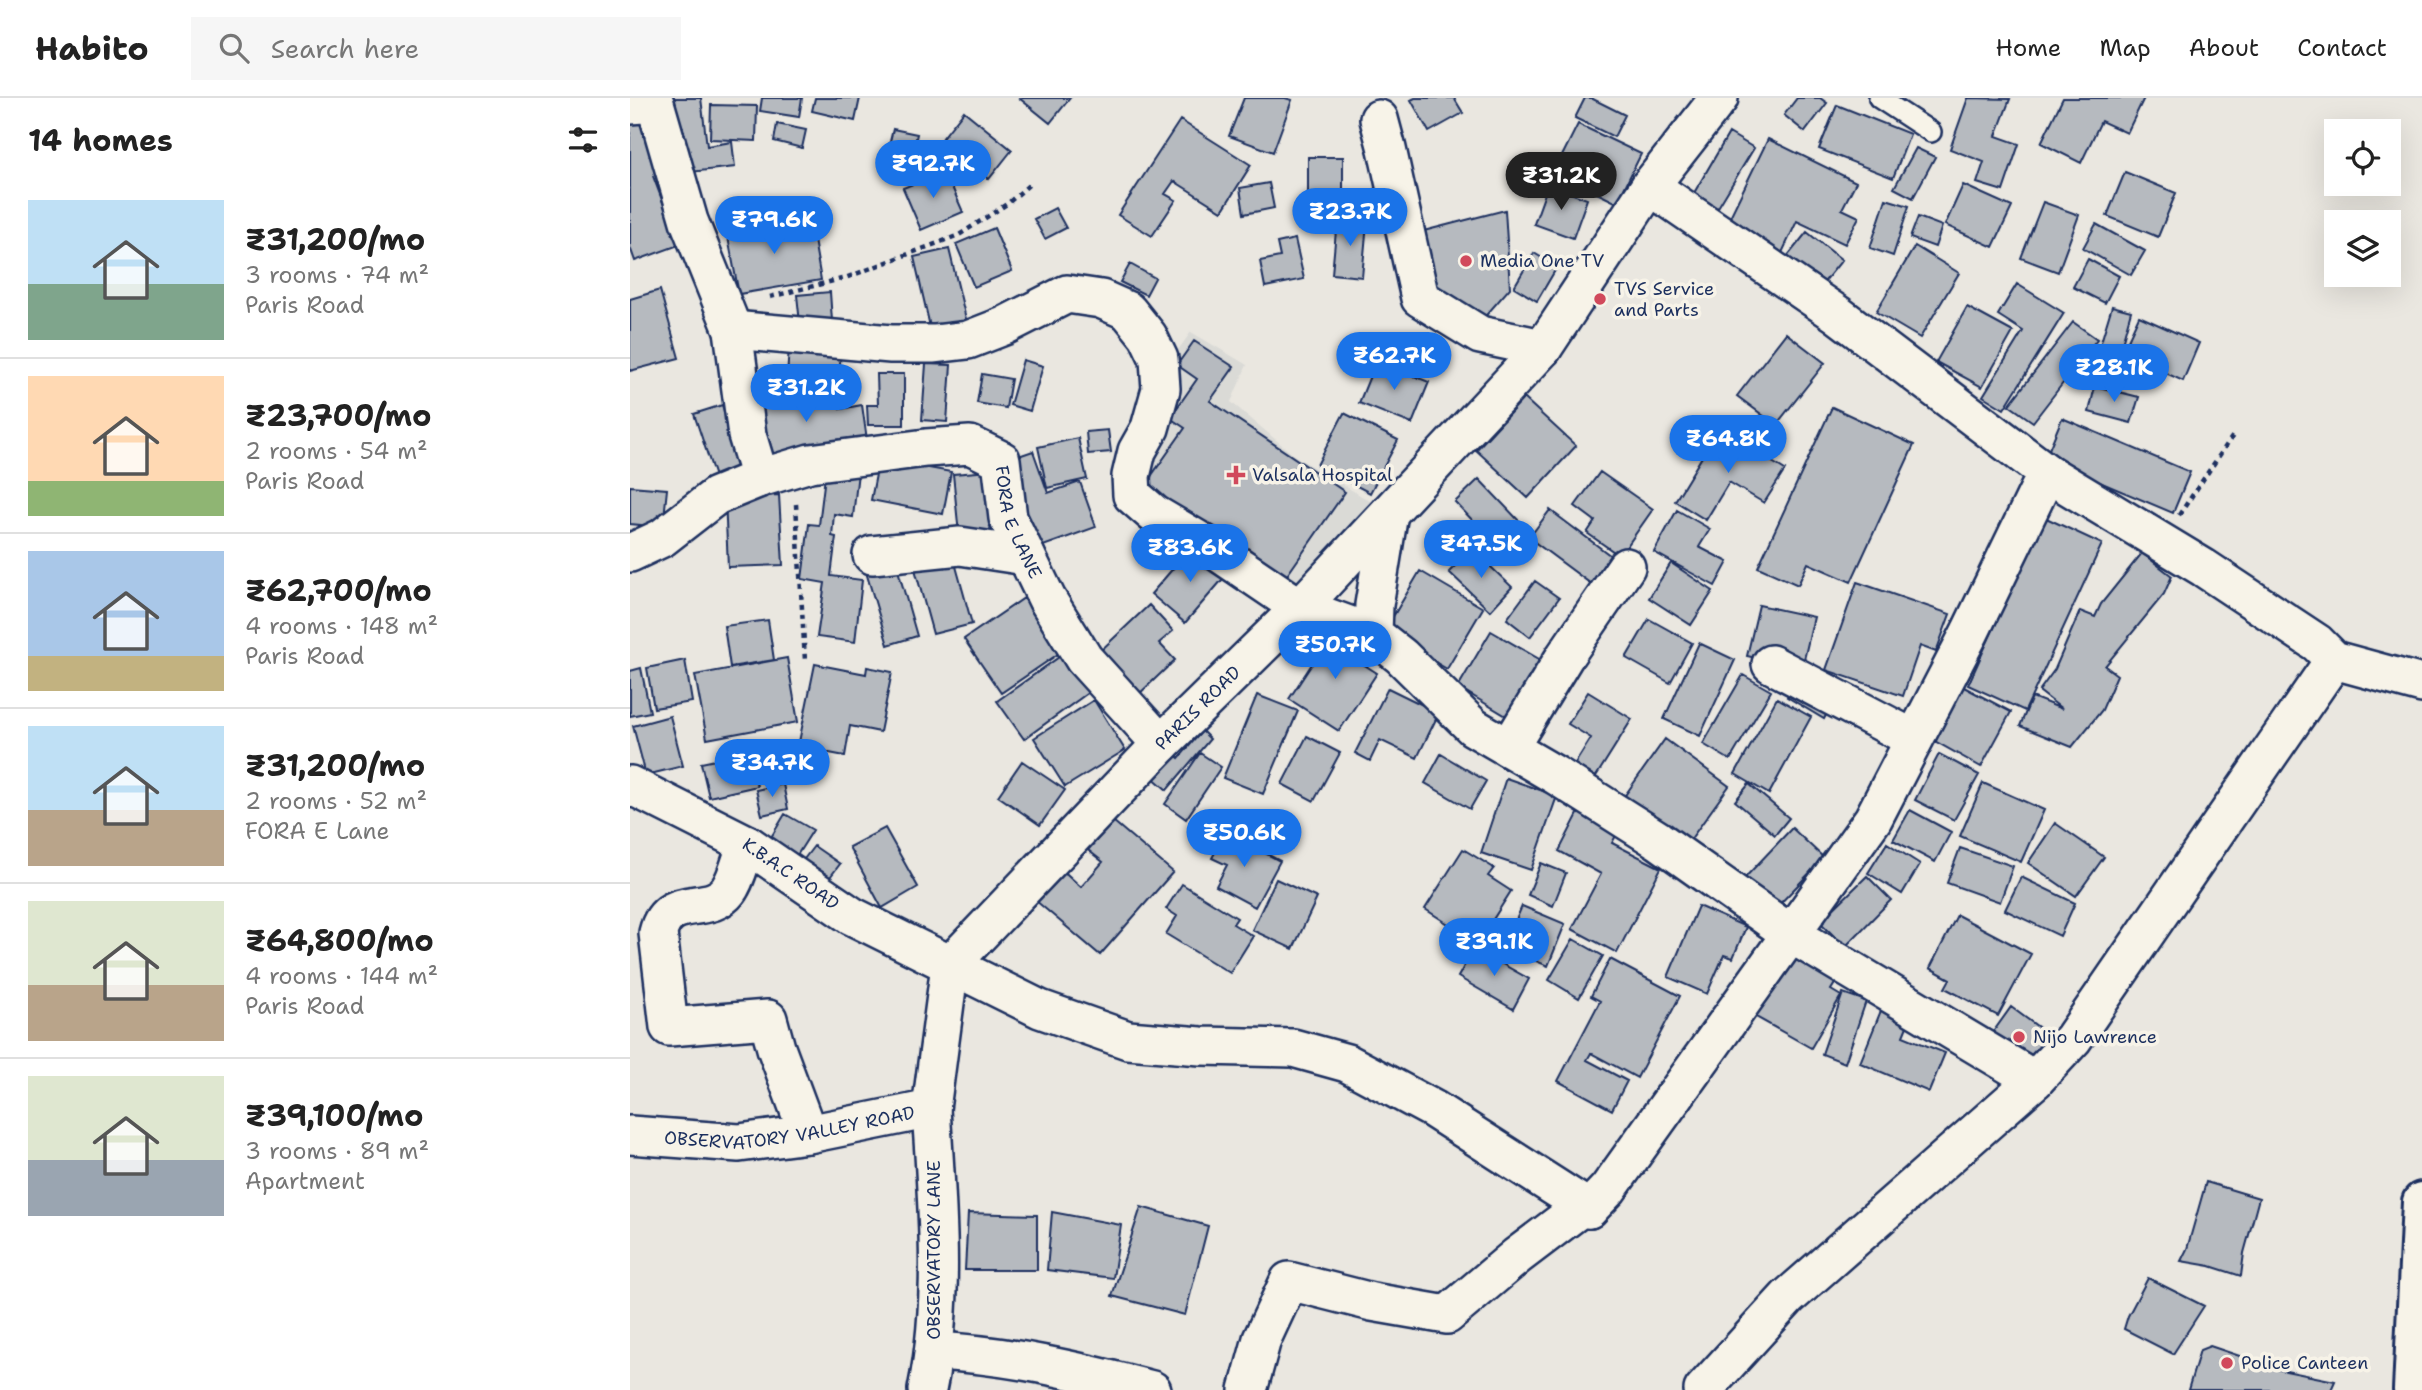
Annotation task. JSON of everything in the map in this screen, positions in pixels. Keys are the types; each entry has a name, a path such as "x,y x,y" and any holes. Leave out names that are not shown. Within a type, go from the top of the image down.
{"street":[{"name":"PARIS ROAD","path":"950,965 1161,744 1299,607 1543,348 1650,186 1719,98"},
{"path":"630,105 655,103 689,221 729,319 747,435 760,478"},
{"path":"1379,119 1420,298 1480,335 1543,348"},
{"path":"1650,186 1837,314 2047,473 2317,642 2334,660 2422,684"},
{"path":"729,319 891,344 934,344 968,340 1004,326 1067,294 1101,299 1128,311 1148,336 1159,359 1161,389 1150,428 1137,451 1131,476 1132,495 1154,514 1215,550 1299,607 1373,634 1401,656 1473,727 1558,776 1658,840 1791,934 2035,1080"},
{"name":"FORA E LANE","path":"630,553 662,538 716,496 760,478 810,463 970,445 1001,460 1008,518 1046,599 1084,659 1161,744"},
{"path":"1248,1390 1262,1339 1289,1281 1372,1302 1447,1315 1517,1256 1579,1209 1589,1209 1608,1189 1873,819 2047,473"},
{"path":"1373,634 1374,605 1389,513"},
{"path":"872,555 960,546 1026,556"},
{"path":"1508,748 1565,656 1626,566"},
{"path":"1703,1390 1788,1297 2035,1080 2073,1039 2334,660"},
{"path":"1771,664 1914,739"},
{"name":"K.B.A.C ROAD","path":"630,785 747,844 852,916 1040,1009 1128,1040 1201,1046 1293,1048 1347,1063 1433,1109 1589,1209"},
{"path":"747,844 728,892 711,902 684,906 669,912 660,922 658,933 669,1027 768,1019 808,1134"},
{"name":"OBSERVATORY VALLEY ROAD","path":"630,1135 738,1143 808,1134 931,1109 950,965"},
{"name":"OBSERVATORY LANE","path":"927,1390 935,1351 938,1230 931,1109"},
{"path":"2413,1390 2422,1202"},
{"path":"935,1351 986,1353 1074,1370 1153,1390"}],"lane":[{"path":"1880,98 1931,132"}],"path":[{"path":"729,319 959,236 1007,204 1031,183"},
{"path":"2161,542 2234,434"},
{"path":"794,468 805,661"}],"shaded area":[{"name":"Valsala Hospital","path":"1191,332 1247,365 1231,402 1295,456 1370,501 1297,599 1137,494 1173,357"}],"building":[{"path":"671,98 701,98 707,146 732,142 735,167 681,173"},
{"path":"762,98 802,98 799,117 760,111"},
{"path":"815,98 860,98 855,121 812,111"},
{"path":"1019,98 1070,98 1050,123"},
{"path":"1244,98 1292,100 1273,152 1229,136"},
{"path":"1454,98 1463,113 1429,132 1411,100"},
{"path":"1585,98 1591,98 1625,115 1614,137 1575,118"},
{"path":"1797,98 1820,98 1827,103 1805,132 1784,115"},
{"path":"1968,98 2010,99 1996,136 2019,144 2003,191 1977,183 1984,162 1950,149"},
{"path":"2063,98 2144,98 2127,133 2101,121 2081,163 2041,143"},
{"path":"711,105 757,106 756,141 710,139"},
{"path":"1837,105 1910,134 1893,178 1819,149"},
{"path":"964,111 1012,150 989,179 941,140"},
{"path":"649,115 669,170 653,176 679,245 635,261 630,247 630,122"},
{"path":"1180,120 1251,165 1222,211 1174,181 1165,194 1176,200 1152,236 1118,215"},
{"path":"777,124 806,130 802,148 774,141"},
{"path":"1578,124 1641,154 1617,203 1554,172"},
{"path":"893,129 917,134 911,159 887,154"},
{"path":"1729,133 1754,148 1711,219 1687,205"},
{"path":"1768,139 1856,182 1842,209 1859,217 1845,244 1797,221 1781,255 1725,227"},
{"path":"1916,148 1935,157 1913,198 1894,188"},
{"path":"1308,157 1343,157 1343,217 1308,217"},
{"path":"945,171 963,212 921,230 903,188"},
{"path":"2125,172 2176,193 2158,237 2107,216"},
{"path":"1269,183 1274,208 1244,214 1240,188"},
{"path":"1548,185 1587,199 1573,238 1534,224"},
{"path":"1963,185 2012,207 1993,247 1945,225"},
{"path":"1886,199 1909,206 1893,256 1870,248"},
{"path":"2043,202 2079,215 2058,272 2021,258"},
{"path":"1055,208 1066,228 1045,239 1034,219"},
{"name":"Media One TV","path":"1505,210 1510,288 1481,321 1440,303 1412,234"},
{"path":"810,217 821,280 739,294 727,232"},
{"path":"1918,217 1942,226 1935,247 1910,238"},
{"path":"1337,220 1367,223 1362,277 1332,274"},
{"path":"2096,224 2145,251 2131,275 2083,248"},
{"path":"994,228 1012,271 974,287 956,244"},
{"path":"1807,232 1842,260 1813,296 1778,268"},
{"path":"1295,239 1304,279 1265,287 1260,261 1280,257 1277,243"},
{"path":"1915,246 1959,273 1920,338 1876,312"},
{"path":"949,249 967,323 931,331 914,257"},
{"path":"1534,253 1557,267 1537,301 1514,287"},
{"path":"2088,259 2119,276 2105,303 2073,287"},
{"path":"1130,264 1155,278 1146,295 1120,282"},
{"path":"2017,284 2064,313 2004,409 1983,396 2023,331 1998,315"},
{"path":"660,290 679,358 630,371 630,299"},
{"path":"830,292 832,321 800,323 797,295"},
{"path":"2112,306 2131,311 2115,368 2095,362"},
{"path":"1967,307 2013,332 1982,387 1936,362"},
{"path":"2139,316 2199,343 2183,381 2122,353"},
{"path":"2073,322 2097,339 2033,422 2009,405"},
{"path":"1786,333 1825,363 1776,425 1737,396"},
{"name":"Valsala Hospital","path":"1194,341 1234,367 1210,401 1345,492 1281,584 1140,492 1185,428 1170,418 1197,379 1177,365"},
{"path":"789,345 841,348 839,381 787,379"},
{"path":"1023,360 1043,366 1030,411 1010,405"},
{"path":"1376,361 1429,382 1412,424 1359,403"},
{"path":"926,364 951,365 947,422 922,420"},
{"path":"877,374 904,374 904,425 868,425 867,405 878,405"},
{"path":"982,374 1011,379 1006,408 977,403"},
{"path":"836,384 840,409 862,405 868,447 760,463 751,396"},
{"path":"2095,386 2139,397 2131,423 2089,412"},
{"path":"1524,398 1576,446 1528,498 1476,450"},
{"path":"722,405 744,471 716,480 694,414"},
{"path":"1832,407 1914,445 1851,582 1808,563 1798,585 1758,567"},
{"path":"1344,413 1398,440 1370,493 1317,465"},
{"path":"2062,418 2190,472 2173,513 2045,459"},
{"path":"1719,429 1785,470 1764,503 1729,482 1706,520 1675,501"},
{"path":"1108,430 1111,452 1088,454 1086,432"},
{"path":"1078,438 1087,479 1047,488 1038,447"},
{"path":"1033,451 1048,493 1080,482 1096,527 1035,549 1004,461"},
{"path":"879,459 951,472 943,514 871,500"},
{"path":"826,468 858,472 853,517 834,514 832,536 836,537 831,576 862,580 855,642 817,637 825,583 802,579 809,524 819,525"},
{"path":"990,471 996,531 959,534 953,474"},
{"path":"1600,472 1653,509 1620,556 1587,533 1595,521 1575,506"},
{"path":"1479,479 1522,524 1498,547 1455,502"},
{"path":"630,486 667,489 663,527 630,524"},
{"path":"779,495 783,565 728,567 725,498"},
{"path":"1550,510 1623,565 1602,592 1529,538"},
{"path":"1677,510 1710,529 1699,547 1728,562 1715,586 1654,552"},
{"path":"2044,517 2102,544 2025,711 1968,685"},
{"path":"1194,544 1228,573 1185,623 1151,594"},
{"path":"1472,549 1512,587 1490,611 1449,572"},
{"path":"2142,553 2172,576 2164,594 2105,666 2117,675 2102,710 2072,747 2020,726 2032,697 2062,709 2039,691 2055,669 2080,611 2095,617 2101,604"},
{"path":"954,559 972,624 933,634 915,569"},
{"path":"896,563 917,636 888,645 866,572"},
{"path":"1671,563 1713,591 1691,625 1649,598"},
{"path":"1420,571 1483,608 1447,669 1384,632"},
{"path":"1535,581 1559,598 1530,637 1507,619"},
{"path":"1857,582 1950,614 1936,652 1920,646 1903,696 1826,670"},
{"path":"1024,598 1061,652 1001,693 964,639"},
{"path":"1149,605 1173,631 1159,643 1175,660 1137,696 1097,654"},
{"path":"1759,605 1814,617 1802,668 1747,656"},
{"path":"1649,619 1692,643 1670,683 1626,658"},
{"path":"768,620 774,660 730,667 724,626"},
{"path":"1302,620 1320,626 1311,654 1293,647"},
{"path":"1335,629 1371,653 1363,664 1377,673 1339,731 1289,699"},
{"path":"1491,631 1546,663 1513,720 1458,687"},
{"path":"1699,643 1735,660 1700,736 1664,719"},
{"path":"1062,655 1089,692 1024,739 997,701"},
{"path":"787,658 798,722 707,739 695,675"},
{"path":"685,660 692,702 654,708 647,668"},
{"path":"815,664 866,674 867,667 892,672 880,732 850,726 845,756 798,747"},
{"path":"641,668 650,712 630,716 630,671"},
{"path":"1743,675 1771,691 1730,760 1703,744"},
{"path":"1797,679 1834,700 1824,719 1787,697"},
{"path":"1962,686 2011,712 1981,767 1933,740"},
{"path":"1388,688 1439,713 1417,758 1380,740 1370,761 1355,753"},
{"path":"1588,692 1632,719 1595,778 1574,765 1591,738 1568,724"},
{"path":"1257,695 1298,711 1263,794 1223,778"},
{"path":"1777,698 1811,717 1769,794 1735,774"},
{"path":"1094,700 1125,750 1065,787 1034,738"},
{"path":"670,716 683,766 646,775 633,726"},
{"path":"1202,731 1210,739 1167,790 1143,769 1164,745 1179,758"},
{"path":"1307,736 1340,753 1314,801 1282,784"},
{"path":"1665,739 1729,786 1685,847 1621,801"},
{"path":"749,753 757,786 709,797 701,763"},
{"path":"1200,753 1221,767 1186,819 1165,804"},
{"path":"1441,754 1486,781 1470,809 1425,783"},
{"path":"1939,754 1979,775 1954,820 1915,800"},
{"path":"1022,761 1065,790 1040,825 998,796"},
{"path":"1506,778 1557,796 1531,870 1481,853"},
{"path":"1983,783 2044,810 2021,862 1960,836"},
{"path":"783,784 788,809 762,815 756,790"},
{"path":"1749,784 1789,818 1775,835 1735,801"},
{"path":"1581,808 1620,828 1612,843 1661,868 1617,953 1572,929 1601,874 1559,851"},
{"path":"1910,810 1951,832 1935,862 1893,840"},
{"path":"785,814 813,830 794,860 767,844"},
{"path":"1113,821 1173,872 1100,955 1029,895 1056,864 1081,887 1103,862 1088,850"},
{"path":"2055,823 2104,857 2076,896 2028,863"},
{"path":"885,828 918,887 882,908 849,847"},
{"path":"1792,828 1824,858 1770,914 1738,885"},
{"path":"1226,832 1280,861 1255,907 1216,886 1227,865 1212,858"},
{"path":"1887,843 1920,864 1902,894 1868,873"},
{"path":"814,846 840,864 824,885 798,867"},
{"path":"1960,848 2013,866 2000,902 1947,883"},
{"path":"1463,849 1494,868 1488,876 1511,891 1478,943 1425,909"},
{"path":"1541,863 1566,873 1553,906 1528,895"},
{"path":"1867,876 1891,900 1845,947 1820,922"},
{"path":"2021,877 2075,903 2060,936 2005,910"},
{"path":"1276,879 1317,898 1293,949 1252,930"},
{"path":"1182,884 1237,918 1233,924 1253,936 1230,973 1166,934 1177,916 1166,909"},
{"path":"1522,906 1565,924 1548,966 1504,948"},
{"path":"1698,906 1746,927 1733,958 1724,955 1707,994 1668,977"},
{"path":"1957,915 2031,954 1998,1016 1945,988 1950,979 1930,968"},
{"path":"1573,939 1603,956 1579,998 1549,980"},
{"path":"1474,948 1529,979 1513,1009 1458,977"},
{"path":"1786,948 1839,977 1831,990 1841,996 1811,1048 1749,1013"},
{"path":"1610,959 1680,996 1637,1078 1591,1053 1587,1060 1627,1081 1612,1110 1558,1081 1600,1001 1591,996"},
{"path":"1843,993 1866,1001 1845,1063 1822,1054"},
{"path":"1884,1003 1912,1014 1903,1036 1945,1053 1929,1092 1860,1063"},
{"name":"Nijo Lawrence","path":"2011,1007 2049,1035 2026,1067 1988,1039"},
{"path":"2206,1182 2259,1198 2244,1253 2241,1276 2210,1266 2181,1261"},
{"path":"1141,1207 1208,1226 1185,1315 1112,1296"},
{"path":"1052,1212 1121,1225 1113,1278 1047,1270"},
{"path":"968,1213 1037,1215 1037,1270 965,1270"},
{"path":"2148,1278 2204,1306 2173,1354 2124,1329"},
{"name":"Police Canteen","path":"2210,1346 2281,1370 2335,1381 2331,1390 2188,1390 2200,1350"}],"place":[{"name":"Media One TV","path":"1466,261"},
{"name":"TVS Service and Parts","path":"1600,299"},
{"name":"Valsala Hospital","path":"1236,475"},
{"name":"Nijo Lawrence","path":"2019,1037"},
{"name":"Police Canteen","path":"2227,1363"}]}
